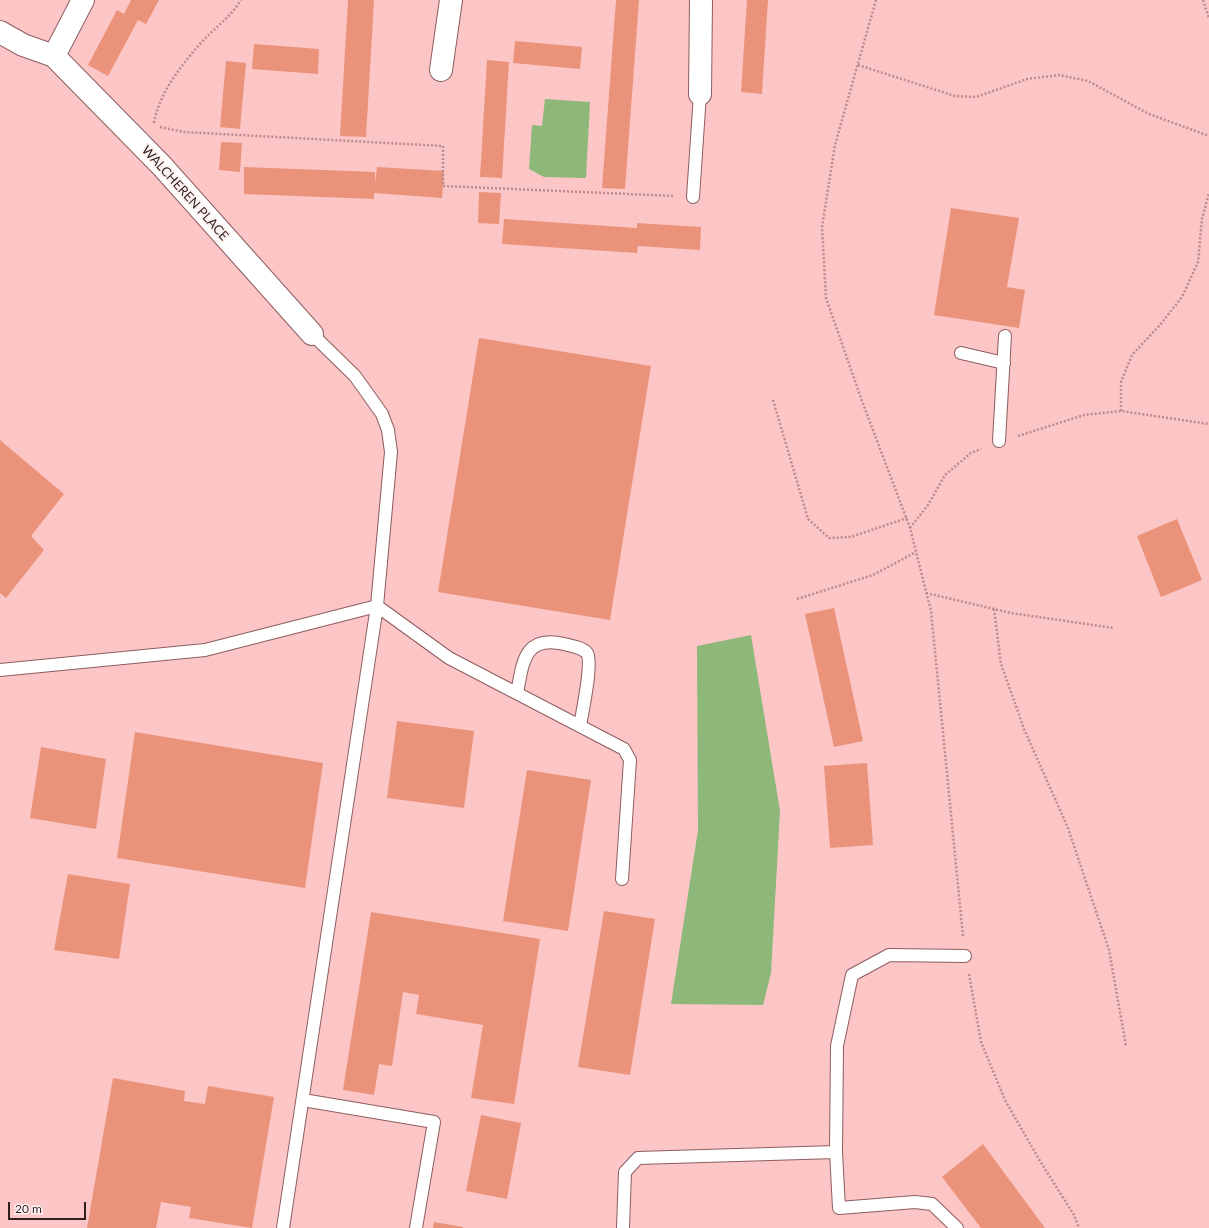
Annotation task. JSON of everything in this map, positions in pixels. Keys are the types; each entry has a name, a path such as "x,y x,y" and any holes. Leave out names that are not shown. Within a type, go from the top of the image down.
{"street":[{"path":"54,56 83,0"},
{"path":"441,70 451,0"},
{"path":"700,94 701,0"},
{"name":"WALCHEREN PLACE","path":"0,32 22,46 54,56 162,166 312,334"}],"lane":[{"path":"693,197 700,94"},
{"path":"283,1228 376,606 391,452 388,430 382,414 355,376 312,334"},
{"path":"998,441 1005,336"},
{"path":"961,353 1004,363"},
{"path":"0,670 205,650 376,606 449,658 624,749 630,760 622,879"},
{"path":"517,693 528,652 532,646 542,642 580,648 587,654 589,664 580,726"},
{"path":"957,1228 932,1204 915,1202 839,1208 836,1152 837,1046 852,975 889,955 965,956"},
{"path":"303,1100 434,1122 416,1228"},
{"path":"623,1228 625,1172 638,1158 836,1152"}],"path":[{"path":"241,0 234,11 200,44 168,85 154,123 158,127 184,132 443,146 444,186 693,197"},
{"path":"876,0 835,145 822,227 826,298 862,401 906,518 931,611 965,956 981,1042 1005,1100 1040,1161 1074,1215 1079,1228"},
{"path":"1203,0 1209,18"},
{"path":"858,65 955,96 976,97 1027,79 1059,75 1088,81 1149,114 1209,136"},
{"path":"1209,194 1202,220 1198,262 1182,297 1160,325 1132,355 1121,382 1121,411 1209,424"},
{"path":"773,400 808,518 830,538 851,537 906,518"},
{"path":"797,599 873,576 916,552"},
{"path":"926,593 994,609 1114,628"},
{"path":"994,609 1001,664 1024,729 1068,828 1109,950 1126,1046"}],"green space":[{"path":"545,99 590,102 586,178 544,177 529,169 532,125 542,126"},
{"path":"751,635 780,811 771,973 763,1005 671,1004 698,830 697,646"}],"building":[{"path":"131,0 159,0 146,24 138,20 108,76 88,65 117,10 124,14"},
{"path":"348,0 374,0 366,137 340,136"},
{"path":"616,0 639,0 625,189 602,188"},
{"path":"747,0 768,0 762,94 741,92"},
{"path":"515,41 582,47 580,69 513,63"},
{"path":"254,44 319,49 318,74 252,69"},
{"path":"487,60 509,62 502,178 480,177"},
{"path":"226,61 246,63 240,129 220,127"},
{"path":"221,142 242,143 240,172 219,170"},
{"path":"244,167 375,172 375,183 377,167 444,171 442,198 374,193 374,199 244,194"},
{"path":"479,192 501,193 499,224 478,223"},
{"path":"951,208 1019,218 1007,287 1025,290 1019,328 934,315"},
{"path":"504,219 637,228 637,223 701,227 700,250 638,246 637,253 502,244"},
{"path":"479,338 651,366 610,620 438,592"},
{"path":"0,440 64,494 31,536 44,550 6,598 0,593"},
{"path":"1177,519 1202,580 1161,597 1137,536"},
{"path":"834,608 863,741 834,747 805,614"},
{"path":"397,721 474,731 464,808 387,798"},
{"path":"135,732 323,763 305,888 117,858"},
{"path":"41,747 106,759 96,829 30,818"},
{"path":"867,763 873,845 830,848 824,766"},
{"path":"527,770 591,780 568,931 503,921"},
{"path":"68,874 130,884 119,959 54,950"},
{"path":"604,911 655,919 630,1075 578,1067"},
{"path":"371,912 540,939 514,1104 471,1098 483,1025 416,1014 419,995 403,992 392,1066 379,1064 374,1095 343,1090"},
{"path":"113,1078 185,1091 184,1101 205,1104 208,1086 274,1097 252,1228 189,1218 191,1207 161,1202 156,1228 87,1228"},
{"path":"481,1115 521,1123 507,1199 466,1191"},
{"path":"983,1144 1045,1228 981,1228 942,1177"},
{"path":"434,1222 463,1227 463,1228 433,1228"}]}
